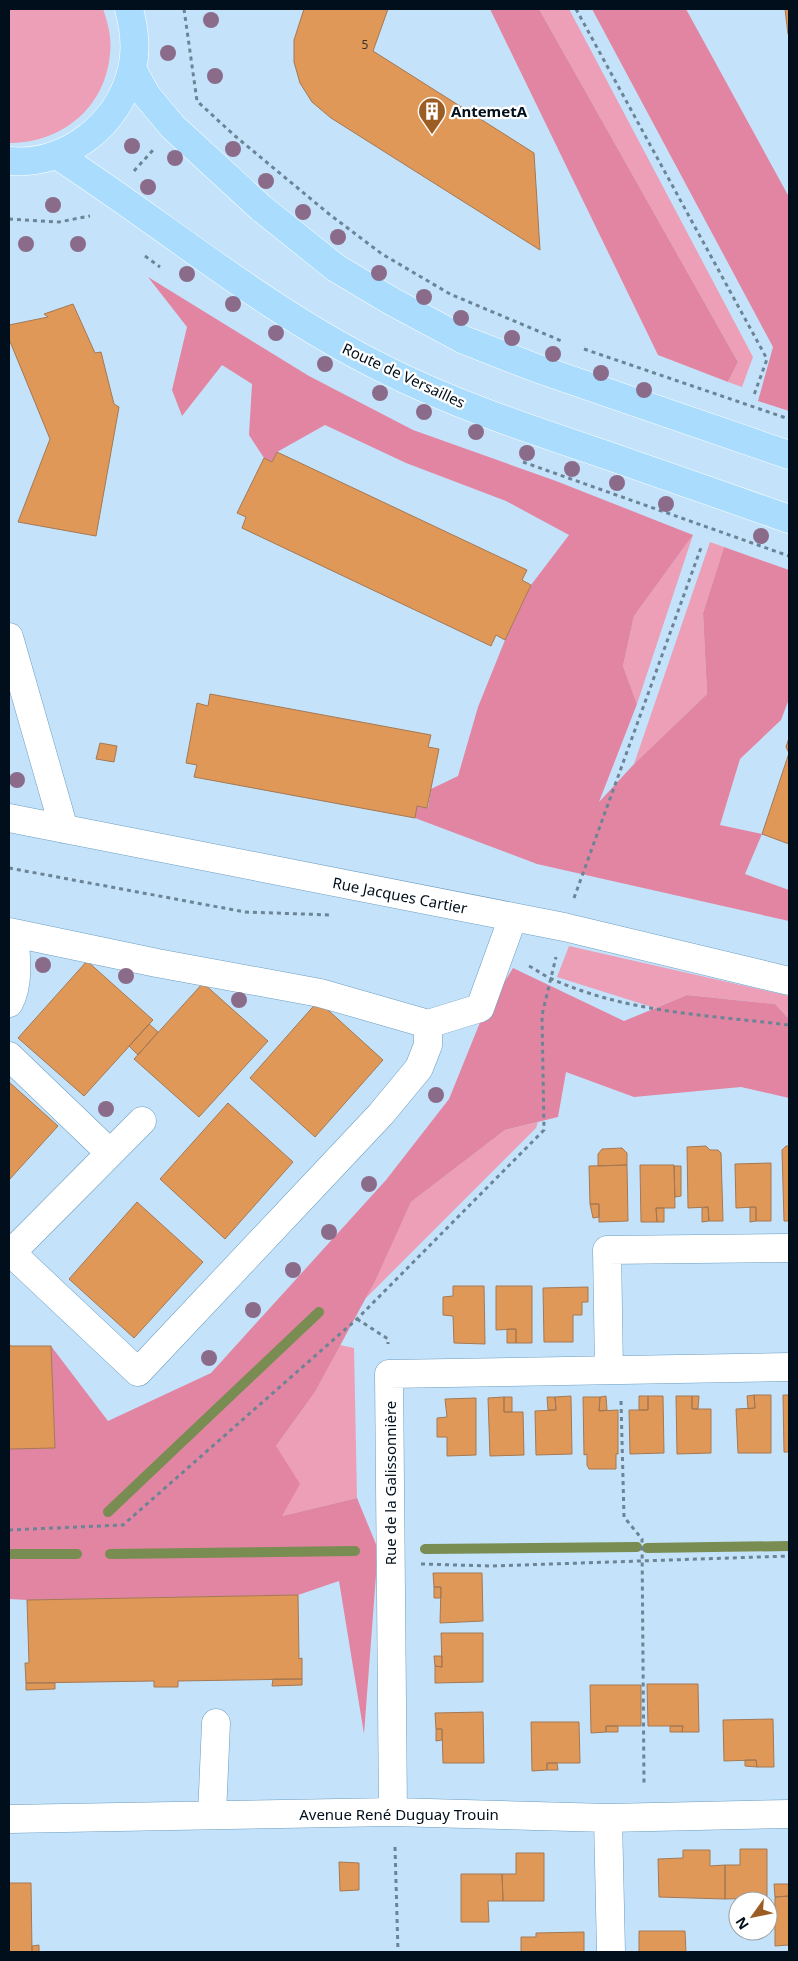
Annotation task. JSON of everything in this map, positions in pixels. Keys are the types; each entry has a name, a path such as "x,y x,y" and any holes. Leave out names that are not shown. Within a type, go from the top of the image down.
{"main road":[{"path":"9,161 23,162 57,155 84,142 106,122 122,97 132,69 135,47 129,9"},
{"path":"132,69 147,96 173,127 261,208 336,268 393,302 464,340 536,368 789,455"},
{"name":"Route de Versailles","path":"57,155 115,193 191,250 257,296 382,368 449,399 540,433 789,519"}],"street":[{"path":"9,637 64,829"},
{"name":"Rue Jacques Cartier","path":"9,818 564,927 789,981"},
{"path":"9,1003 12,997 16,965 12,933 157,963 320,993 428,1024 480,1008 513,917"},
{"path":"142,1121 12,1249 20,1261 138,1372 381,1114 419,1068 428,1045 428,1024"},
{"path":"9,1056 110,1153"},
{"path":"614,1370 606,1250 789,1248"},
{"name":"Rue de la Galissonnière","path":"393,1812 389,1374 789,1367"},
{"path":"212,1815 216,1723"},
{"name":"Avenue René Duguay Trouin","path":"9,1819 393,1812 608,1818 789,1814"},
{"path":"608,1818 611,1952"}],"path":[{"path":"184,9 197,101 257,154 382,254 450,294 572,345"},
{"path":"576,9 767,360 754,395"},
{"path":"9,219 59,222 98,214 197,101"},
{"path":"581,348 789,419"},
{"path":"9,1530 123,1525 357,1319 544,1130 542,1015 564,927 702,545"},
{"path":"9,868 245,912 338,915"},
{"path":"501,952 551,979 588,993 654,1010 789,1025"},
{"path":"614,1370 624,1517 642,1539 644,1784"},
{"path":"391,1563 492,1566 789,1556"},
{"path":"395,1847 398,1952"}],"shaded area":[{"path":"9,9 103,9 109,31 110,54 100,91 78,119 46,137 9,143"},
{"path":"490,9 539,9 738,362 728,382 658,355"},
{"path":"539,9 569,9 753,357 742,387 728,382 738,362"},
{"path":"592,9 686,9 789,197 789,411 758,401 773,347"},
{"path":"148,277 309,376 413,430 556,481 693,535 634,616 623,666 637,704 599,802 634,764 707,694 703,613 724,547 789,570 789,699 781,720 740,759 720,825 762,834 745,874 789,890 789,921 537,864 415,818 417,806 428,808 431,789 458,776 478,707 505,640 531,585 569,535 506,501 406,463 325,425 277,452 272,462 264,458 249,435 252,384 222,365 182,416 172,390 187,327"},
{"path":"693,535 637,704 623,666 634,616"},
{"path":"710,542 724,547 703,613 707,694 634,764"},
{"path":"569,946 789,996 789,1019 775,1004 687,995 655,1008 557,977"},
{"path":"513,968 624,1021 687,995 775,1004 789,1019 789,1098 741,1087 634,1097 566,1072 558,1117 505,1130 411,1202 375,1281 315,1392 276,1446 300,1484 282,1516 357,1498 378,1549 364,1734 339,1581 298,1595 9,1599 9,1449 55,1448 51,1346 108,1421 211,1373 386,1180 449,1099 481,1020"},
{"path":"538,1122 536,1128 366,1298 411,1202 505,1130"},
{"path":"340,1345 354,1348 357,1498 282,1516 276,1446 315,1392"}],"building":[{"name":"AntemetA","path":"304,9 388,9 373,51 534,153 540,250 331,118 312,102 300,83 294,62 294,40"},
{"path":"785,9 789,9 789,34 788,34"},
{"path":"73,304 95,353 101,352 114,404 119,407 96,536 18,522 50,439 9,339 9,325 48,317 44,314"},
{"path":"277,452 527,570 522,580 531,585 505,640 496,635 491,646 242,528 246,517 237,513 264,458 272,462"},
{"path":"210,694 431,735 428,747 439,749 427,808 417,806 415,818 194,777 197,765 186,763 197,703 208,706"},
{"path":"789,738 789,753 786,747"},
{"path":"100,743 117,746 114,762 96,759"},
{"path":"789,753 789,844 762,834"},
{"path":"87,961 153,1020 84,1096 18,1038"},
{"path":"203,983 268,1041 199,1117 134,1059"},
{"path":"318,1001 383,1060 315,1137 250,1078"},
{"path":"149,1024 158,1032 138,1055 129,1046"},
{"path":"9,1082 58,1126 9,1180"},
{"path":"228,1103 293,1162 225,1239 160,1179"},
{"path":"706,1146 710,1150 718,1150 721,1153 723,1221 709,1221 708,1207 688,1208 687,1147"},
{"path":"789,1146 789,1221 784,1221 782,1150"},
{"path":"622,1148 627,1153 627,1165 598,1166 598,1154 602,1149"},
{"path":"771,1163 771,1221 756,1221 756,1207 736,1208 735,1164"},
{"path":"627,1165 628,1221 599,1222 599,1204 590,1204 589,1166"},
{"path":"640,1165 674,1165 675,1208 656,1208 657,1222 641,1222"},
{"path":"674,1166 681,1166 681,1196 675,1197"},
{"path":"137,1202 203,1262 134,1338 69,1279"},
{"path":"590,1204 599,1204 599,1217 593,1218"},
{"path":"708,1207 709,1221 702,1222 702,1208"},
{"path":"750,1207 756,1207 756,1221 750,1222"},
{"path":"656,1208 664,1208 664,1222 657,1222"},
{"path":"453,1286 484,1286 485,1344 454,1343 453,1316 443,1315 443,1297 453,1296"},
{"path":"496,1286 532,1286 532,1343 516,1343 516,1329 496,1330"},
{"path":"588,1287 588,1302 582,1302 582,1315 573,1315 573,1342 544,1342 543,1288"},
{"path":"507,1329 516,1329 516,1343 507,1343"},
{"path":"9,1344 11,1346 51,1346 55,1448 9,1449"},
{"path":"754,1395 771,1395 771,1453 738,1453 736,1409 755,1408"},
{"path":"754,1395 755,1408 748,1409 747,1396"},
{"path":"783,1395 789,1395 789,1452 784,1452"},
{"path":"571,1396 572,1454 536,1455 535,1411 556,1410 555,1397"},
{"path":"606,1396 607,1410 599,1411 600,1397"},
{"path":"639,1396 648,1396 648,1410 639,1410"},
{"path":"648,1396 663,1396 664,1453 630,1454 629,1410 648,1410"},
{"path":"676,1396 692,1396 692,1409 711,1409 711,1453 677,1454"},
{"path":"692,1396 699,1396 698,1409 692,1409"},
{"path":"504,1397 512,1397 512,1412 504,1412"},
{"path":"504,1397 504,1412 523,1412 524,1455 490,1456 488,1398"},
{"path":"547,1397 555,1397 556,1410 548,1410"},
{"path":"583,1397 600,1397 599,1411 618,1410 616,1469 589,1469 587,1465 587,1454 584,1455"},
{"path":"476,1398 476,1455 447,1456 447,1437 437,1437 437,1418 447,1417 445,1399"},
{"path":"433,1573 482,1573 483,1621 440,1623 441,1587 434,1587"},
{"path":"434,1587 441,1587 441,1598 434,1598"},
{"path":"298,1595 299,1659 302,1658 302,1679 178,1681 178,1687 154,1687 154,1681 26,1683 25,1663 29,1663 27,1600"},
{"path":"441,1633 483,1633 483,1682 435,1683 435,1666 442,1667"},
{"path":"434,1656 442,1656 442,1667 435,1666"},
{"path":"273,1679 302,1679 302,1685 272,1686"},
{"path":"26,1683 55,1683 55,1689 26,1690"},
{"path":"647,1684 698,1684 699,1732 682,1732 683,1726 648,1726"},
{"path":"590,1685 641,1685 641,1726 606,1726 606,1732 591,1733"},
{"path":"483,1712 484,1763 443,1763 442,1729 436,1729 435,1713"},
{"path":"773,1719 774,1767 757,1767 756,1760 724,1761 723,1720"},
{"path":"531,1722 579,1722 580,1763 547,1763 547,1770 532,1771"},
{"path":"606,1726 618,1726 618,1732 606,1732"},
{"path":"670,1726 683,1726 682,1732 670,1732"},
{"path":"436,1729 442,1729 442,1740 436,1741"},
{"path":"745,1760 756,1760 757,1767 745,1766"},
{"path":"547,1763 557,1763 558,1770 547,1770"},
{"path":"740,1849 767,1849 767,1891 728,1891 728,1899 725,1899 725,1865 740,1865"},
{"path":"683,1850 710,1850 710,1866 725,1865 725,1899 659,1897 658,1859 683,1858"},
{"path":"516,1853 544,1853 544,1901 503,1901 502,1874 516,1874"},
{"path":"339,1862 359,1863 359,1890 340,1891"},
{"path":"461,1874 502,1874 503,1901 488,1901 489,1922 461,1922"},
{"path":"9,1883 31,1883 32,1952 9,1952"},
{"path":"774,1884 789,1884 789,1896 778,1897 778,1891 775,1891"},
{"path":"789,1896 789,1945 775,1946 775,1941 778,1941 778,1897"},
{"path":"639,1931 685,1931 686,1952 639,1952"},
{"path":"584,1932 584,1952 521,1952 521,1937 536,1937 536,1933"},
{"path":"39,1945 39,1952 32,1952 32,1946"}],"waterway":[{"path":"108,1512 319,1312"},
{"path":"647,1548 789,1546"},
{"path":"425,1549 637,1547"},
{"path":"110,1554 355,1551"},
{"path":"9,1554 77,1554"}],"place":[{"name":"AntemetA","path":"432,135"}]}
